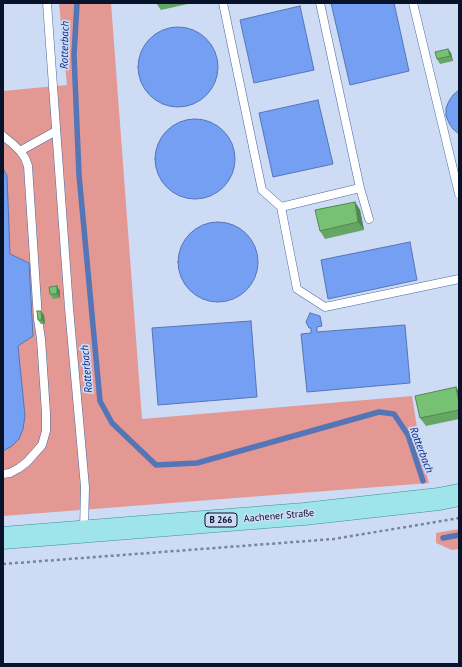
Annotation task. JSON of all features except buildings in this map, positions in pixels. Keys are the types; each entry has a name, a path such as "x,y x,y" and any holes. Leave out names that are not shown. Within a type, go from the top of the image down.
{"main road":[{"name":"Aachener Straße","path":"3,538 304,514 459,496"}],"lane":[{"path":"46,3 69,308 86,487 84,531"},
{"path":"223,3 262,190 281,207 297,289 325,307 459,279"},
{"path":"320,3 360,188 369,219"},
{"path":"412,3 459,194"},
{"path":"20,151 56,131"},
{"path":"3,136 20,151 28,166 46,413 46,431 42,445 28,462 10,473 3,474"},
{"path":"281,207 360,188"}],"path":[{"path":"3,564 334,539 459,518"}],"shaded area":[{"path":"59,3 111,3 142,419 412,396 422,459 429,483 3,516 3,91 67,85"},
{"path":"459,529 459,549 452,550 436,543 436,533"}],"water":[{"path":"331,3 394,3 409,71 350,85"},
{"path":"300,6 314,70 254,83 240,20"},
{"path":"178,27 193,30 206,39 215,52 218,67 215,82 206,95 193,104 178,107 163,104 150,95 141,82 138,67 141,52 150,39 163,30"},
{"path":"459,90 459,134 449,123 446,116 446,108 453,95"},
{"path":"318,100 333,164 273,177 259,113"},
{"path":"195,119 210,122 223,131 232,144 235,159 232,174 223,187 210,196 195,199 180,196 167,187 158,174 155,159 158,144 167,131 180,122"},
{"path":"3,168 7,176 10,254 29,263 33,336 18,346 25,416 23,429 19,439 12,446 3,451"},
{"path":"218,222 233,225 246,234 255,247 258,262 255,277 246,290 233,299 218,302 203,299 190,290 181,277 178,262 181,247 190,234 203,225"},
{"path":"410,242 417,280 328,299 321,260"},
{"path":"310,313 320,316 322,326 317,327 317,332 405,325 410,383 307,392 301,334 311,333 311,328 309,328 306,322"},
{"path":"251,321 257,397 158,405 152,328"}],"waterway":[{"name":"Rotterbach","path":"77,3 74,55 79,175 100,401 112,423 156,465 197,463 379,412 394,414 408,435 423,481"},
{"name":"Rotterbach","path":"443,538 459,535"}]}
